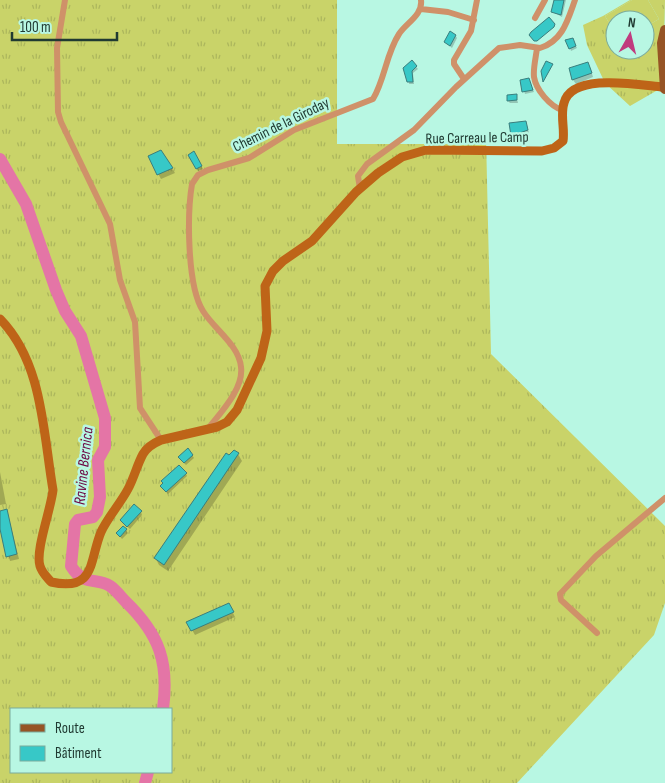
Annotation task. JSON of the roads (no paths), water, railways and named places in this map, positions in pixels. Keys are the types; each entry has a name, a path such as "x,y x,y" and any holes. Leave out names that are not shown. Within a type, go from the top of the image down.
{"main road":[{"path":"562,110 564,101 571,91 581,85 605,83 664,88 662,43 665,30"},
{"name":"Rue Carreau le Camp","path":"0,318 17,338 35,380 53,490 52,504 40,553 40,565 44,574 51,582 66,586 78,583 89,571 101,532 129,488 144,453 152,444 161,440 207,430 227,422 237,410 261,358 267,331 265,286 273,271 283,261 312,241 360,189 402,157 426,150 542,151 554,148 563,141 565,130 562,110"}],"street":[{"path":"65,0 57,48 58,112 110,224 120,280 134,322 140,408 161,440"},
{"path":"421,0 420,9 448,12 474,20"},
{"path":"464,79 454,64 454,60 471,31 477,0"},
{"path":"535,18 545,0"},
{"path":"360,189 358,182 362,169 414,130 464,79 504,46 526,45 537,48 544,47 565,29 571,18 575,0"},
{"name":"Chemin de la Giroday","path":"207,430 229,400 239,382 242,369 239,358 202,310 194,292 191,272 192,184 198,175 208,170 249,158 294,130 373,99 390,50 400,32 420,9"},
{"path":"537,48 534,77 539,90 556,108 562,110"},
{"path":"597,633 561,600 560,594 596,556 665,498"}],"waterway":[{"name":"Ravine Bernica","path":"0,159 26,204 56,290 65,311 81,336 105,418 105,447 98,460 100,497 97,512 93,517 78,520 75,524 71,566 81,577 105,583 112,588 138,614 147,626 160,651 163,664 165,678 163,708"},
{"name":"Ravine Bernica","path":"145,783 148,773"}]}
